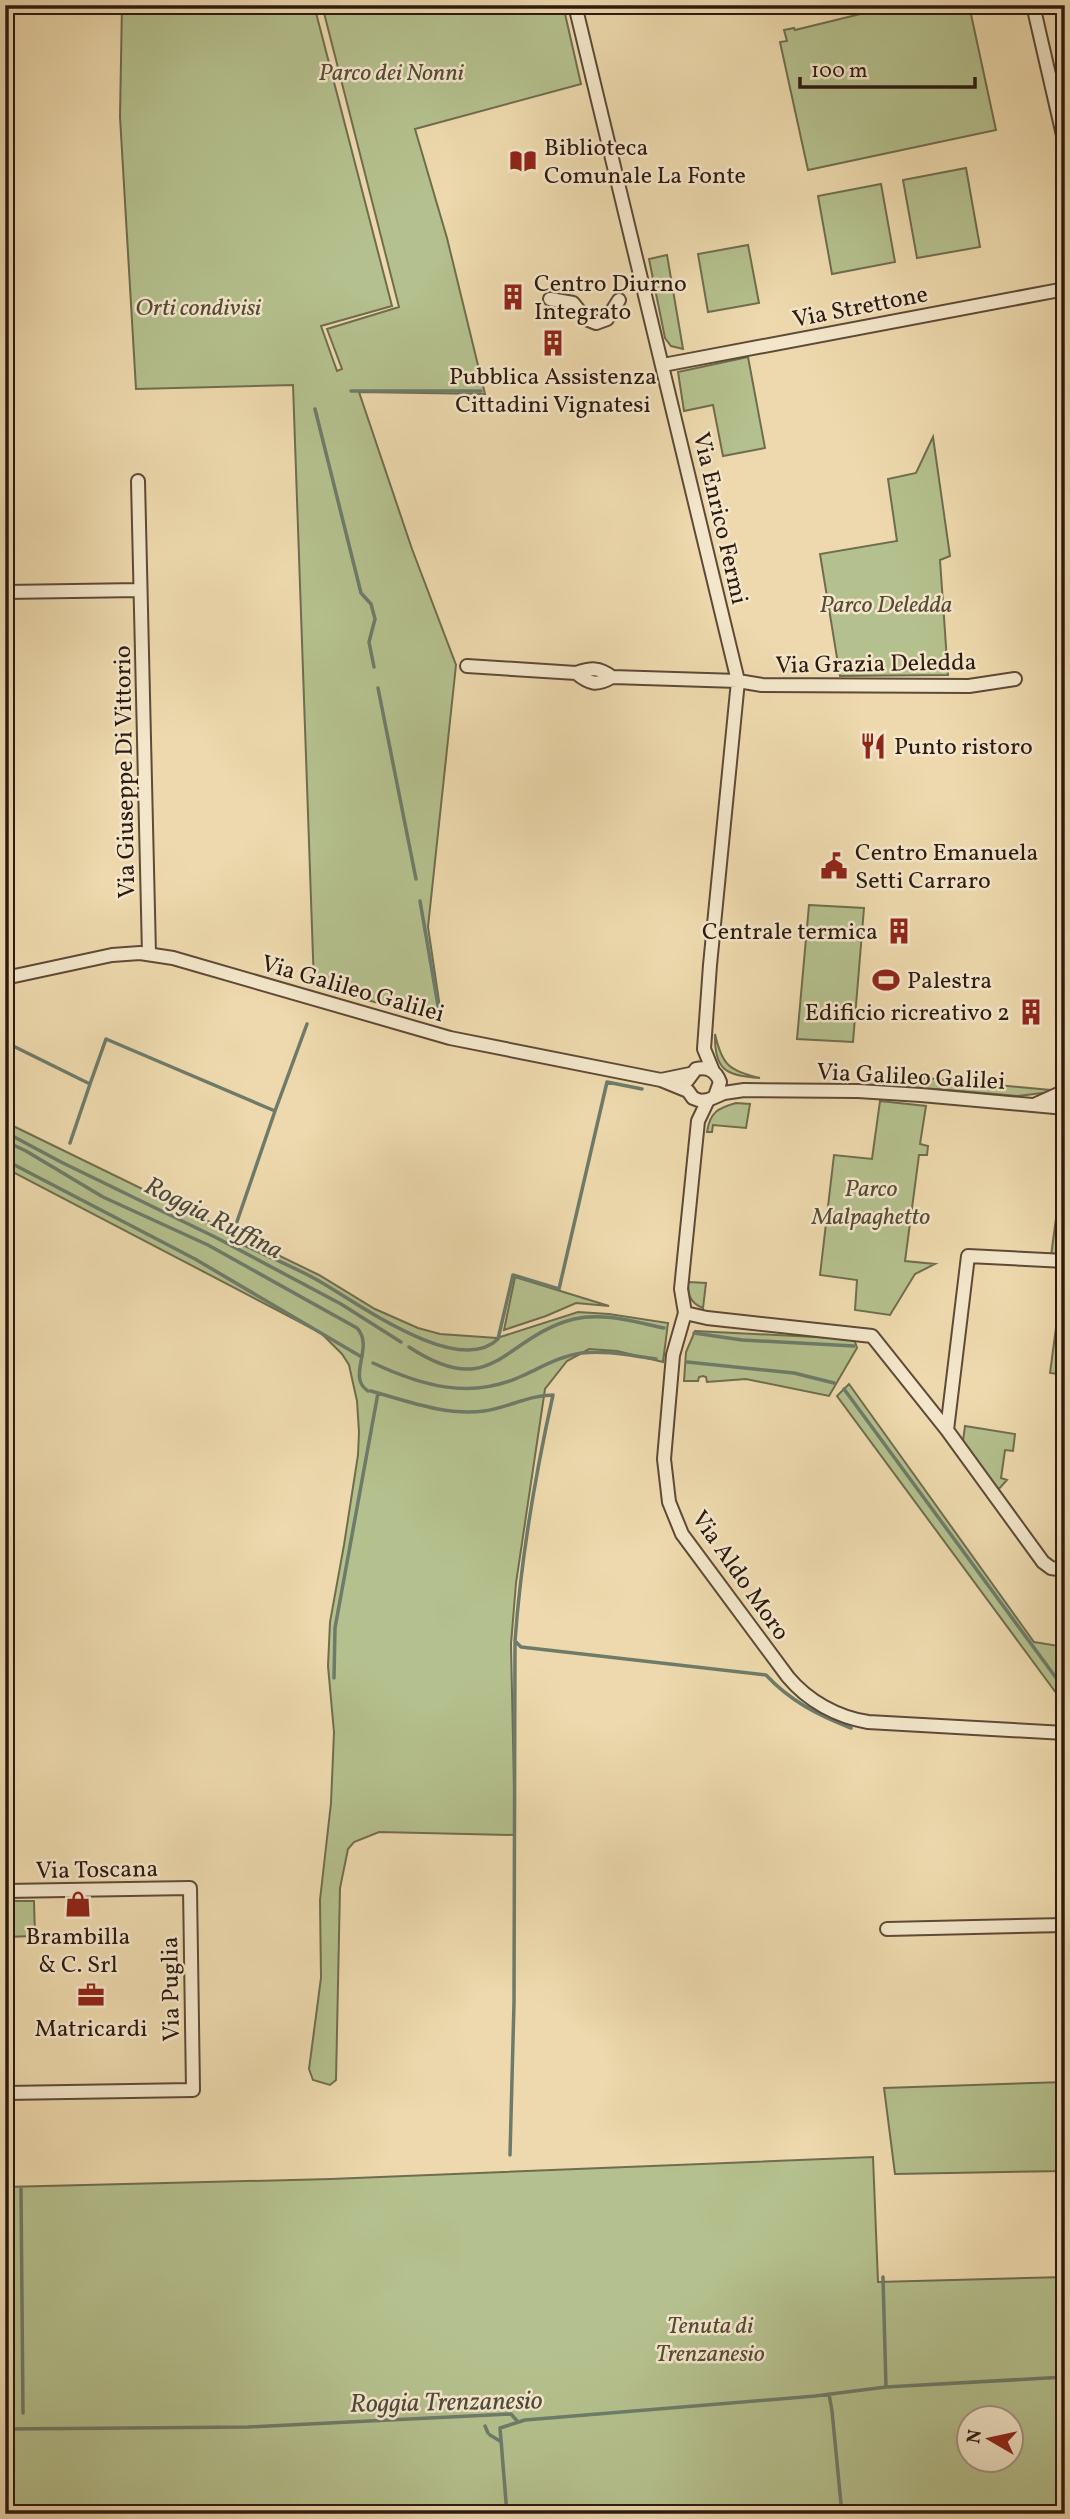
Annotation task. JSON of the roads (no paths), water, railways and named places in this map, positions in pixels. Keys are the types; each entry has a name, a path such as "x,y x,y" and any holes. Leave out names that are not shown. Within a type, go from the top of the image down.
{"street":[{"name":"Via Enrico Fermi","path":"575,5 738,681 704,1049"},
{"path":"1033,5 1065,144"},
{"name":"Via Strettone","path":"663,365 1065,289"},
{"path":"550,299 573,303 586,319 595,323 607,320 619,300"},
{"name":"Via Giuseppe Di Vittorio","path":"138,481 149,954"},
{"path":"5,592 140,590"},
{"name":"Via Grazia Deledda","path":"467,666 576,673 587,683 601,684 612,677 738,681 762,685 969,686 1015,679"},
{"name":"Via Galileo Galilei","path":"5,978 112,955 149,954 205,965 450,1038 660,1080 691,1072"},
{"path":"689,1093 686,1082 704,1049"},
{"path":"660,1080 701,1101 711,1098 719,1088 704,1049"},
{"path":"691,1072 703,1068 716,1075"},
{"name":"Via Galileo Galilei","path":"716,1075 744,1090"},
{"name":"Via Galileo Galilei","path":"711,1098 744,1090 921,1095 1065,1108"},
{"name":"Via Galileo Galilei","path":"1034,1105 1065,1091"},
{"name":"Via Aldo Moro","path":"689,1093 698,1121 681,1289 685,1313 673,1355 664,1470 669,1502 682,1534 793,1683 816,1702 859,1721 1065,1733"},
{"name":"Via Aldo Moro","path":"698,1121 711,1098"},
{"path":"947,1430 968,1256 1065,1261"},
{"path":"685,1313 707,1318 872,1335 947,1430 1045,1563 1051,1568 1065,1570"},
{"name":"Via Toscana","path":"5,1892 190,1888"},
{"name":"Via Puglia","path":"5,2093 193,2090 190,1888"},
{"path":"887,1929 1065,1926"}],"waterway":[{"path":"351,391 481,391"},
{"path":"315,409 361,593 371,604 375,619 369,642 374,667"},
{"path":"378,688 416,879"},
{"path":"420,901 440,1017"},
{"path":"275,1111 307,1024"},
{"path":"5,1042 90,1084 106,1039 275,1111 231,1239 308,1275 407,1332 458,1349 480,1349 498,1339 513,1275 559,1289 607,1082 642,1089"},
{"path":"70,1143 90,1084"},
{"name":"Roggia Ruffina","path":"5,1132 215,1237 341,1304 401,1342"},
{"path":"5,1141 103,1197 208,1245 357,1328 363,1344 360,1378 368,1391"},
{"path":"5,1160 195,1259 360,1356"},
{"name":"Roggia Ruffina","path":"409,1347 438,1363 461,1369 480,1367 497,1361 550,1328 574,1319 608,1317 664,1328"},
{"name":"Roggia Ruffina","path":"694,1333 742,1340 854,1346"},
{"path":"373,1363 428,1384 465,1388 503,1383 574,1354 610,1353 656,1359"},
{"path":"687,1362 794,1373 834,1383"},
{"path":"844,1389 1065,1690"},
{"path":"371,1391 427,1407 470,1412 553,1395 521,1579 515,1641 521,1647 766,1675 805,1706 851,1728"},
{"path":"334,1678 335,1628 378,1393"},
{"path":"510,2155 514,2003 515,1643"},
{"name":"Roggia Trenzanesio","path":"21,2189 23,2413"},
{"name":"Roggia Trenzanesio","path":"883,2277 886,2387"},
{"name":"Roggia Trenzanesio","path":"507,2514 500,2428 525,2420 815,2396 886,2387 1065,2377"},
{"path":"829,2394 842,2514"},
{"name":"Roggia Trenzanesio","path":"5,2429 248,2427 511,2414 518,2422"},
{"path":"485,2426 488,2433"},
{"path":"490,2435 500,2441"}],"place":[{"name":"Biblioteca Comunale La Fonte","path":"523,161"},
{"name":"Centro Diurno Integrato","path":"513,297"},
{"name":"Pubblica Assistenza Cittadini Vignatesi","path":"553,343"},
{"name":"Punto ristoro","path":"873,746"},
{"name":"Centro Emanuela Setti Carraro","path":"834,866"},
{"name":"Centrale termica","path":"899,931"},
{"name":"Palestra","path":"886,980"},
{"name":"Edificio ricreativo 2","path":"1031,1012"},
{"name":"Brambilla & C. Srl","path":"78,1904"},
{"name":"Matricardi","path":"91,1995"}],"park label":[{"name":"Parco dei Nonni","path":"391,72"},
{"name":"Orti condivisi","path":"198,307"},
{"name":"Parco Deledda","path":"886,604"},
{"name":"Parco Malpaghetto","path":"871,1202"},
{"name":"Tenuta di Trenzanesio","path":"710,2339"}]}
